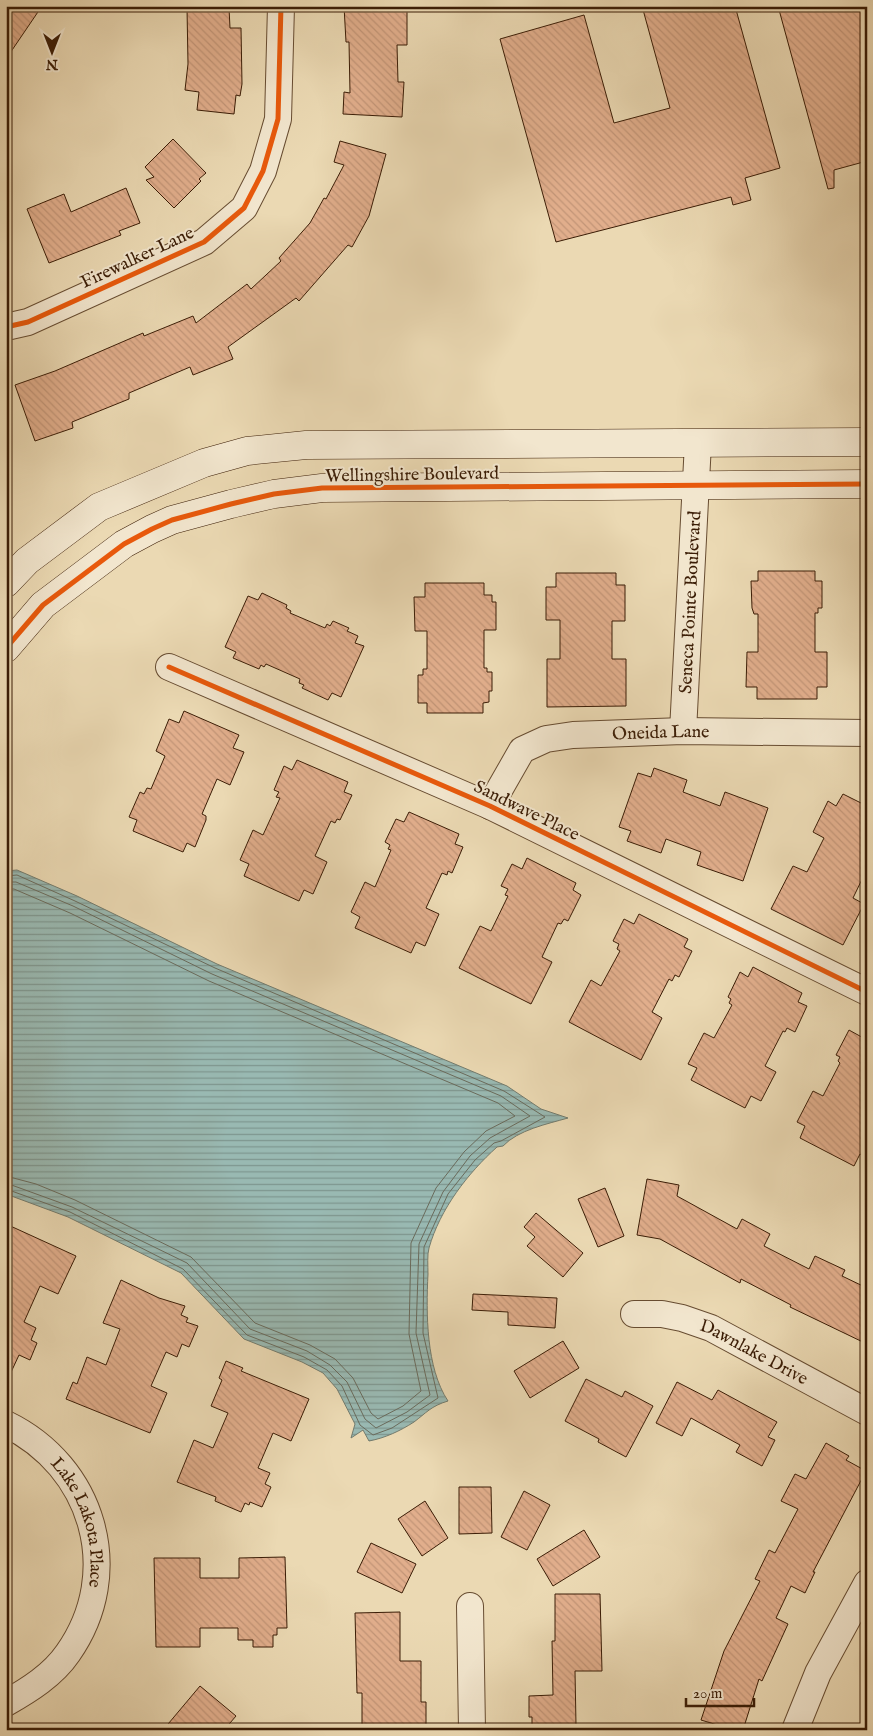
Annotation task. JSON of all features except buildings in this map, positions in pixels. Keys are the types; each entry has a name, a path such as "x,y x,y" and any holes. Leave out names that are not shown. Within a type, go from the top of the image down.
{"street":[{"name":"Firewalker Lane","path":"6,327 28,322 204,242 244,208 263,171 278,119 282,6"},
{"name":"Seneca Pointe Boulevard","path":"683,731 694,484 698,442"},
{"name":"Wellingshire Boulevard","path":"6,583 27,561 99,507 204,463 247,452 306,445 867,442"},
{"name":"Wellingshire Boulevard","path":"6,648 44,605 124,544 172,520 274,494 322,488 867,484"},
{"name":"Sandwave Place","path":"169,667 490,806 867,992"},
{"name":"Oneida Lane","path":"490,806 507,773 522,750 546,739 574,735 683,731 867,733"},
{"name":"Dawnlake Drive","path":"634,1314 676,1317 712,1328 867,1412"},
{"name":"Lake Lakota Place","path":"6,1424 28,1435 58,1461 81,1495 94,1533 97,1575 88,1616 68,1653 41,1682 6,1703"},
{"path":"795,1730 821,1666 867,1582"},
{"path":"470,1606 472,1730"}],"water":[{"path":"17,870 77,896 217,964 507,1086 541,1109 568,1118 542,1125 509,1140 503,1146 497,1147 466,1180 440,1219 429,1248 427,1306 431,1357 435,1373 448,1401 433,1407 414,1422 387,1436 369,1441 363,1430 351,1438 355,1424 337,1389 323,1373 302,1362 244,1339 181,1273 68,1217 6,1194 6,871"}],"cycle path":[{"path":"6,327 28,322 204,242 244,208 263,171 278,119 281,6"},
{"path":"6,648 43,605 124,544 172,520 274,494 322,488 867,484"},
{"path":"169,667 490,806 867,992"}]}
